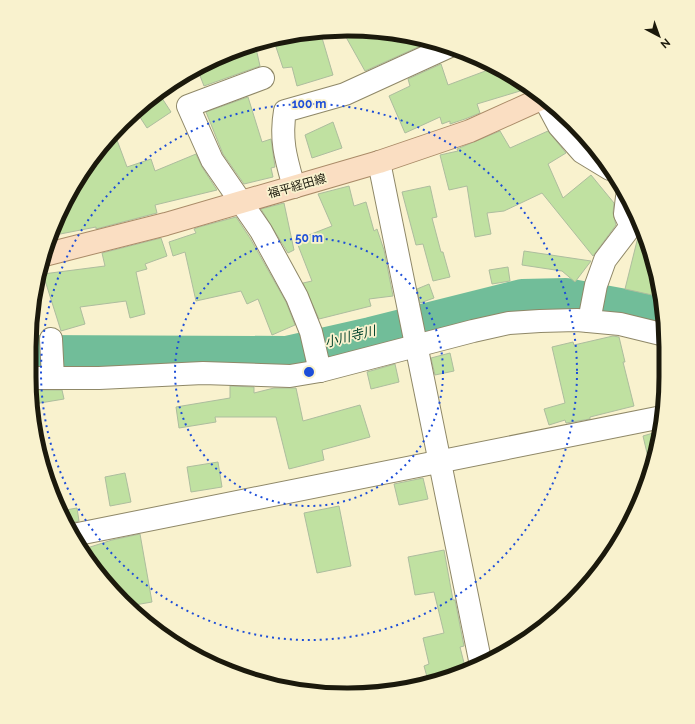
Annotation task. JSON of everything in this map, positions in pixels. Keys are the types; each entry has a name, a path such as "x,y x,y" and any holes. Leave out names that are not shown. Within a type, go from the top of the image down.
{"main road":[{"name":"福平経田線","path":"51,253 166,224 379,162 470,131 538,100"}],"street":[{"path":"294,187 286,158 282,130 285,111 346,94 440,51"},
{"path":"263,78 188,106 212,160 261,232 297,297 312,332 320,371"},
{"path":"550,110 558,126 582,152 598,161"},
{"path":"379,162 480,658"},
{"path":"589,321 596,285 605,260 632,226 625,214 626,208"},
{"path":"51,339 43,378 203,373 290,376 320,371 415,340 509,323 570,320 589,321 620,324 658,333"},
{"path":"79,534 656,418"}],"building":[{"path":"345,36 388,39 396,40 397,42 400,41 422,45 365,71"},
{"path":"322,38 333,75 297,86 292,67 283,68 275,45"},
{"path":"256,50 260,66 204,86 199,74 228,60"},
{"path":"441,64 448,85 488,70 524,90 477,104 480,113 465,119 450,124 450,121 442,124 440,117 405,133 389,96 410,86 408,79"},
{"path":"161,97 171,112 147,128 139,116"},
{"path":"248,97 262,142 271,139 275,167 271,168 273,177 244,184 223,154 206,112"},
{"path":"333,122 342,148 312,158 305,135"},
{"path":"500,131 510,148 548,131 566,153 548,164 563,198 591,175 614,203 613,213 616,225 593,256 542,193 504,211 487,213 491,234 475,237 467,186 449,190 440,155 458,151 457,149"},
{"path":"116,138 127,167 151,159 155,171 196,154 202,167 217,190 155,205 157,213 96,229 96,227 58,235 68,210 88,174"},
{"path":"349,186 354,206 366,202 374,231 377,229 384,250 393,296 369,299 371,306 319,319 303,283 312,281 296,240 332,226 318,194"},
{"path":"430,186 437,217 432,218 441,252 443,252 450,277 433,281 423,244 416,245 402,192"},
{"path":"284,203 294,250 288,253 261,209"},
{"path":"236,217 250,238 286,302 295,325 272,335 258,299 247,304 241,291 196,301 185,252 173,256 169,242 196,233 194,229 199,227"},
{"path":"638,237 653,287 652,295 625,289"},
{"path":"161,238 167,256 145,264 147,269 136,272 145,314 130,318 126,301 80,307 85,324 61,331 44,278 45,274 105,266 102,253"},
{"path":"524,251 591,261 575,282 562,271 522,265"},
{"path":"508,267 510,281 492,284 489,270"},
{"path":"429,284 434,298 420,303 417,289"},
{"path":"613,336 619,337 625,362 623,362 634,406 590,417 590,419 566,423 565,420 549,425 544,409 565,403 552,347 573,342 574,345"},
{"path":"450,353 454,371 435,375 431,358"},
{"path":"395,364 399,382 371,389 367,372"},
{"path":"230,386 254,387 254,393 274,388 296,388 303,421 360,405 370,437 322,450 324,460 289,469 276,417 215,417 216,422 179,428 176,407 230,398"},
{"path":"37,390 62,390 64,399 38,403"},
{"path":"654,433 648,457 643,436"},
{"path":"218,462 222,487 191,492 187,467"},
{"path":"125,473 131,502 110,506 105,477"},
{"path":"423,478 428,499 399,505 394,484"},
{"path":"339,506 351,566 317,573 304,513"},
{"path":"77,508 79,521 73,523 66,510"},
{"path":"140,534 152,602 135,605 113,582 87,548 112,540"},
{"path":"444,550 453,600 455,600 464,646 460,647 464,665 427,677 424,666 429,664 423,638 444,633 434,592 415,595 408,557"}],"waterway":[{"name":"小川寺川","path":"36,351 286,352 370,333 522,295 566,294 656,311"}]}
